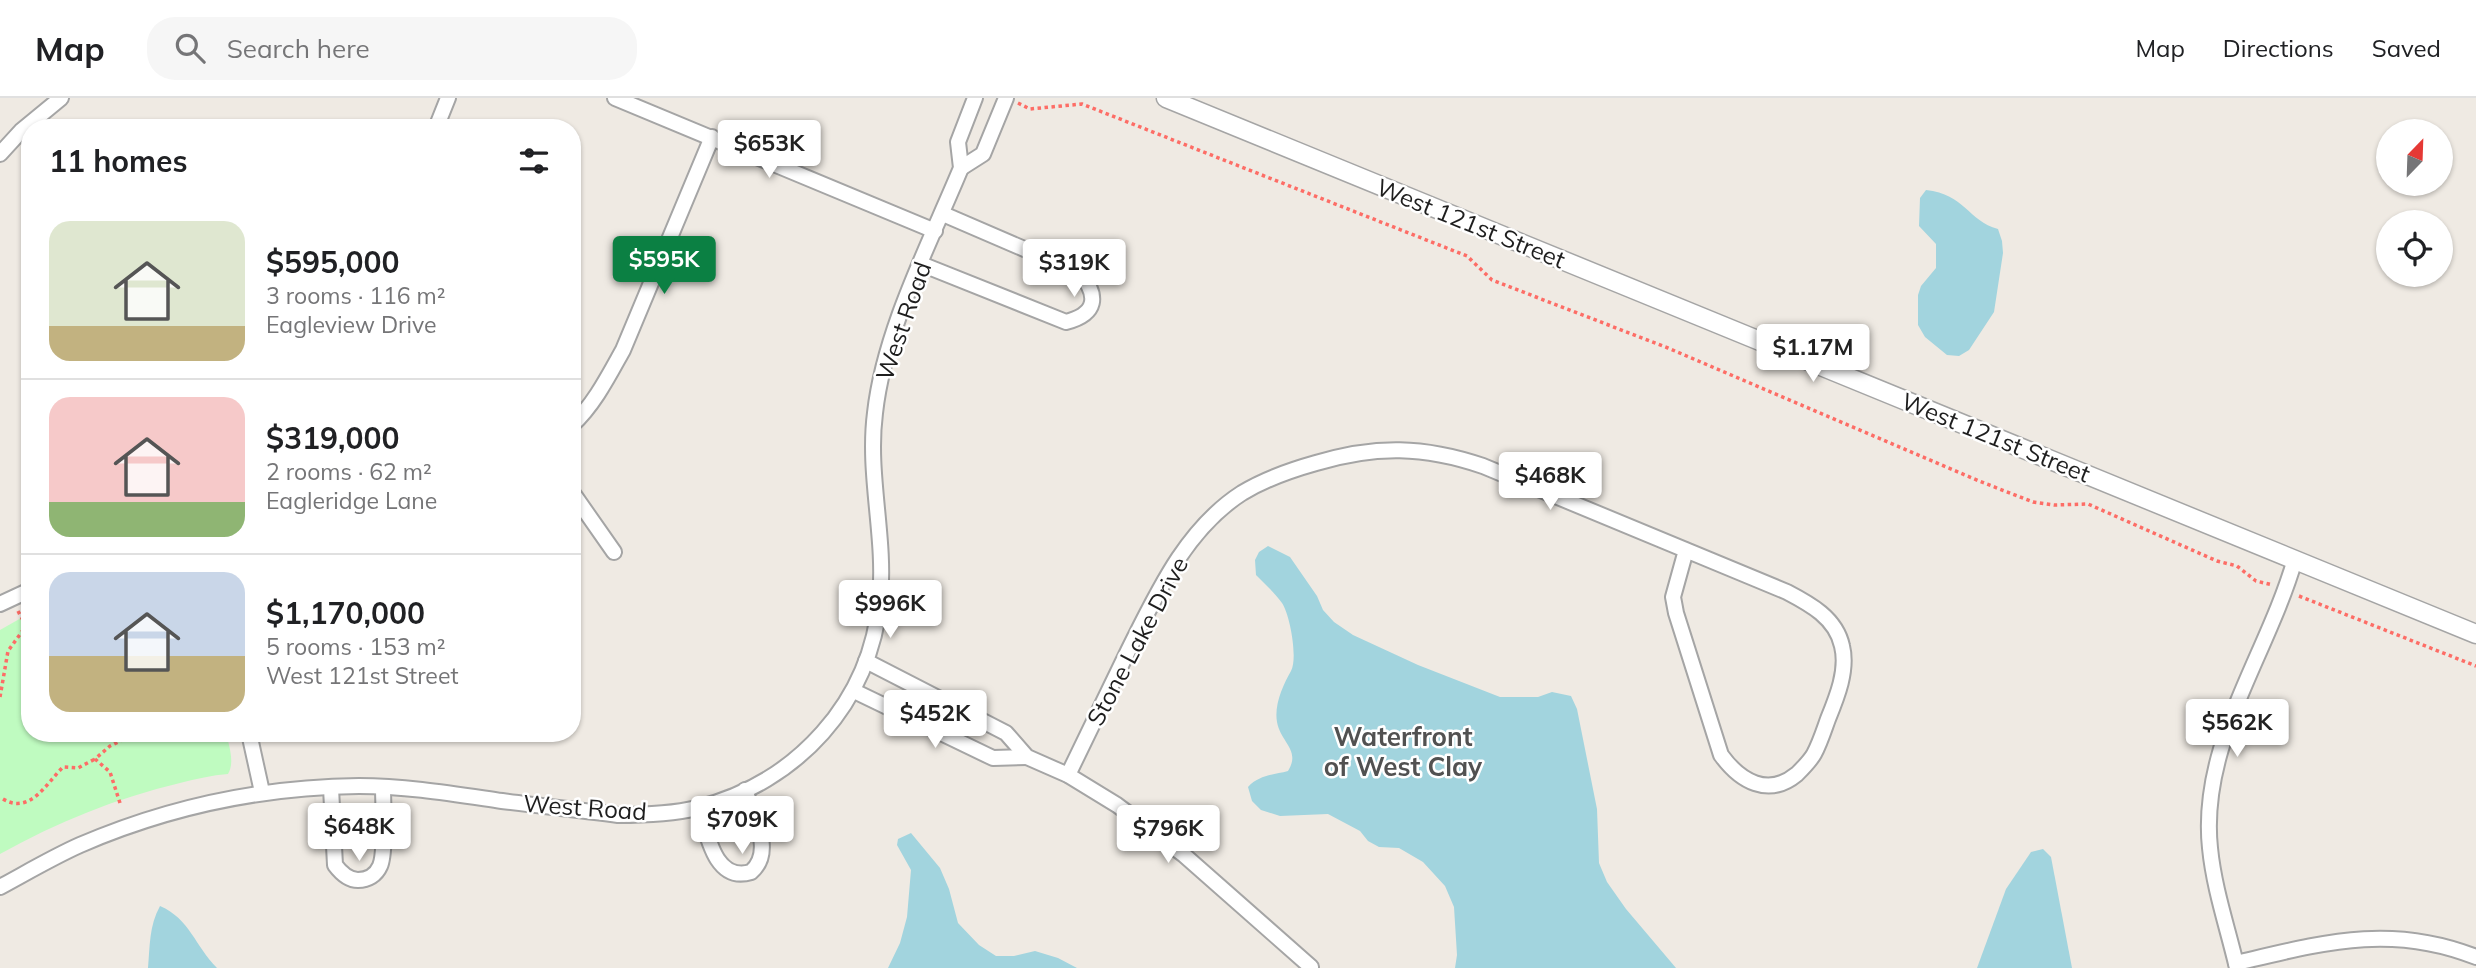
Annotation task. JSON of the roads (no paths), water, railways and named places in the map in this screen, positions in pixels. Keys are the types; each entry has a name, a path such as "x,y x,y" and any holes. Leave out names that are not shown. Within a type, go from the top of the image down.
{"street":[{"path":"36,119 61,98"},
{"path":"440,119 448,98"},
{"path":"615,98 935,232"},
{"name":"West Road","path":"0,887 78,846 126,827 262,792 383,787 441,791 618,815 644,815 699,807 745,790 772,777 806,751 854,691 866,662 877,622 882,562 874,470 874,415 881,374 892,336 961,168 958,142 975,98"},
{"name":"West 121st Street","path":"1166,98 2476,634"},
{"name":"West Road","path":"961,168 983,154 1011,100"},
{"path":"0,154 21,131"},
{"path":"581,417 623,350 712,137"},
{"path":"921,264 1066,322 1079,319 1089,311 1093,297 1090,285 1080,273 943,214"},
{"name":"Stone Lake Drive","path":"1068,775 1157,594 1183,551 1212,519 1241,494 1271,478 1336,457 1391,448 1453,456 1483,466 1686,550 1787,592 1812,605 1831,623 1842,645 1844,669 1837,697 1814,754 1804,767 1780,784 1765,787 1749,782 1732,770 1721,755 1676,613 1674,597 1686,550"},
{"path":"581,505 614,552"},
{"path":"2295,559 2286,589 2226,736 2214,779 2210,846 2214,877 2237,966 2333,941 2364,937 2424,941 2476,957"},
{"path":"5,602 21,594"},
{"path":"866,662 1006,733 1027,757 1068,775 1118,805 1175,848 1311,967"},
{"path":"854,691 993,758 1027,757"},
{"path":"251,742 262,792"},
{"path":"331,788 335,865 341,873 353,880 365,880 373,875 382,861 383,787"},
{"path":"699,807 715,855 722,866 737,874 751,872 761,859 764,848 745,790"}],"water":[{"path":"1926,190 1939,192 1958,202 1980,220 1998,229 2002,241 2003,253 1994,312 1969,350 1959,356 1947,355 1925,337 1918,325 1918,295 1921,286 1936,268 1936,244 1919,226 1920,198"},
{"path":"1268,546 1290,557 1317,596 1323,610 1334,622 1353,635 1418,665 1500,697 1538,697 1552,692 1571,696 1577,709 1597,809 1599,863 1607,882 1626,909 1676,968 1455,968 1457,955 1454,907 1445,886 1423,862 1399,848 1379,847 1368,841 1360,831 1328,814 1280,816 1261,810 1252,801 1248,787 1262,778 1288,771 1292,757 1276,716 1280,695 1293,665 1290,626 1282,603 1256,575 1255,560 1259,552"},
{"path":"911,833 940,868 958,923 979,945 996,956 1014,956 1035,951 1058,958 1077,968 888,968 900,943 907,917 911,870 897,845 898,839"},
{"path":"2043,849 2051,857 2072,968 1977,968 2006,889 2031,852"},
{"path":"160,906 178,918 217,968 148,968 152,929"}],"district":[{"name":"Waterfront of West Clay","path":"1403,751"}]}
